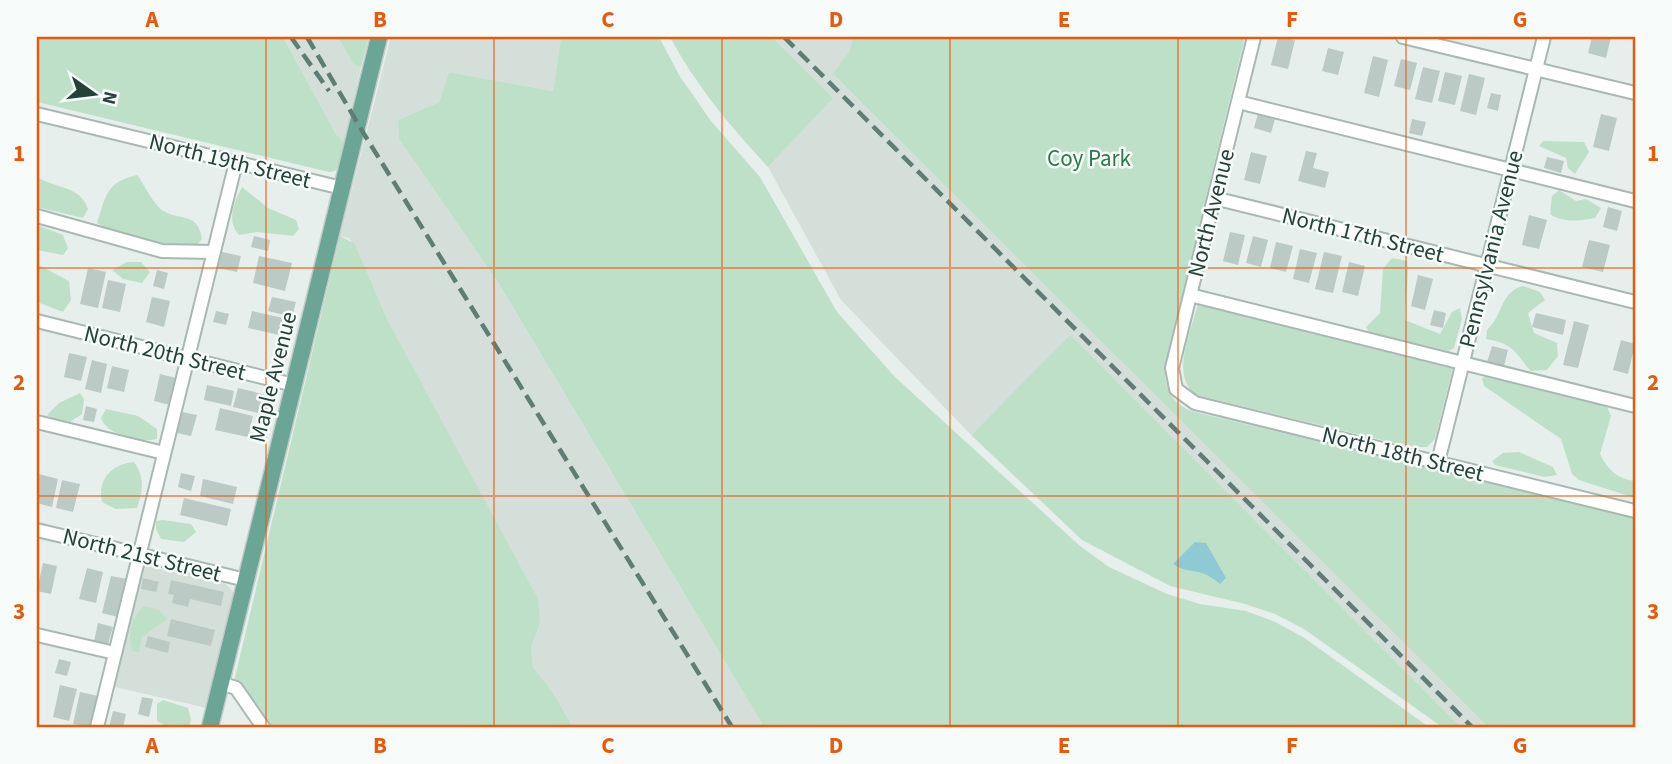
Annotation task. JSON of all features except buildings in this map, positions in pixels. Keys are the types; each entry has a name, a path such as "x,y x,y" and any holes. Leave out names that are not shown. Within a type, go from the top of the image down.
{"main road":[{"name":"Maple Avenue","path":"211,727 379,37"}],"street":[{"name":"North Avenue","path":"1176,389 1172,368 1254,37"},
{"path":"1403,37 1635,93"},
{"name":"Pennsylvania Avenue","path":"1438,462 1544,37"},
{"path":"1238,102 1635,201"},
{"name":"North 19th Street","path":"37,114 342,188"},
{"path":"97,727 236,162"},
{"name":"North 17th Street","path":"1214,198 1635,302"},
{"path":"37,216 162,251 214,252"},
{"path":"1190,295 1635,406"},
{"name":"North 20th Street","path":"37,321 294,385"},
{"name":"North 18th Street","path":"1176,389 1195,403 1635,511"},
{"path":"37,422 164,453"},
{"name":"North 21st Street","path":"37,530 246,580"},
{"path":"37,635 116,653"},
{"path":"221,683 236,688 263,727"}],"shaded area":[{"path":"283,37 338,37 354,65 361,67 345,142 336,134"},
{"path":"391,37 561,37 553,91 449,72 439,102 398,120 399,139 499,284 764,727 573,727 552,691 533,667 531,648 540,622 389,323 358,251 349,238 340,236"},
{"path":"772,37 853,37 849,52 834,75 1488,727 1461,727 1070,336 971,435 841,300 768,167 832,98"},
{"path":"144,565 226,584 234,593 207,708 110,686"}],"green space":[{"path":"37,37 283,37 336,134 345,142 341,162 335,171 329,172 37,102"},
{"path":"338,37 369,37 361,67 354,65"},
{"path":"561,37 659,37 679,75 711,121 760,177 837,312 896,378 1080,546 1109,567 1167,594 1200,604 1246,611 1275,622 1303,637 1429,727 764,727 499,284 399,139 398,120 439,102 449,72 553,91"},
{"path":"670,37 772,37 833,98 768,167 714,105"},
{"name":"Coy Park","path":"853,37 1245,37 1166,361 1165,379 1170,393 1180,405 1195,412 1635,518 1635,727 1488,727 833,74 849,52"},
{"path":"1543,141 1584,142 1589,152 1575,174 1568,168 1566,158 1539,146"},
{"path":"137,175 162,210 190,219 200,229 202,239 196,246 171,248 145,243 97,223 105,198 113,186"},
{"path":"37,177 80,196 88,209 83,218 37,207"},
{"path":"242,187 268,208 296,220 299,229 293,236 257,232 239,235 232,218"},
{"path":"1559,190 1576,201 1586,199 1601,208 1595,218 1572,221 1555,217 1550,214 1552,196"},
{"path":"37,225 63,235 68,248 63,255 37,250"},
{"path":"340,236 355,244 389,323 538,599 540,623 531,648 533,667 552,691 573,727 266,727 234,681"},
{"path":"1392,258 1407,261 1405,320 1440,334 1452,312 1460,308 1462,319 1454,348 1449,351 1369,332 1366,327 1380,313 1383,269"},
{"path":"127,262 141,262 150,272 142,283 123,279 112,270"},
{"path":"37,264 69,281 71,300 63,312 37,302"},
{"path":"1523,286 1540,292 1545,300 1528,313 1534,333 1557,343 1558,356 1547,370 1531,371 1508,346 1486,339 1487,330 1510,293"},
{"path":"1198,303 1453,367 1435,439 1427,447 1411,447 1196,395 1188,386 1183,364"},
{"path":"1070,335 1461,727 1442,727 1304,629 1275,614 1170,586 1082,540 971,435"},
{"path":"1491,375 1607,407 1611,416 1600,454 1614,473 1635,481 1635,498 1579,480 1572,474 1561,439 1484,386 1482,378"},
{"path":"80,393 84,399 82,414 70,422 54,420 47,415 59,403"},
{"path":"106,409 138,416 157,429 157,439 134,439 110,429 101,418"},
{"path":"1519,452 1553,467 1557,475 1544,477 1495,465 1492,461 1503,453"},
{"path":"134,462 142,484 137,508 116,509 102,502 102,486 108,474 119,466"},
{"path":"156,521 191,524 196,532 184,542 161,539 156,529"},
{"path":"144,606 159,610 167,619 142,637 139,652 132,651 131,627"},
{"path":"163,700 188,708 191,719 189,727 168,727 157,721 157,704"}],"water":[{"path":"1195,542 1206,543 1226,578 1220,584 1206,575 1173,564"}],"railway":[{"path":"291,37 329,91"},
{"path":"307,37 364,134 732,727"},
{"path":"784,37 1472,727"}]}
